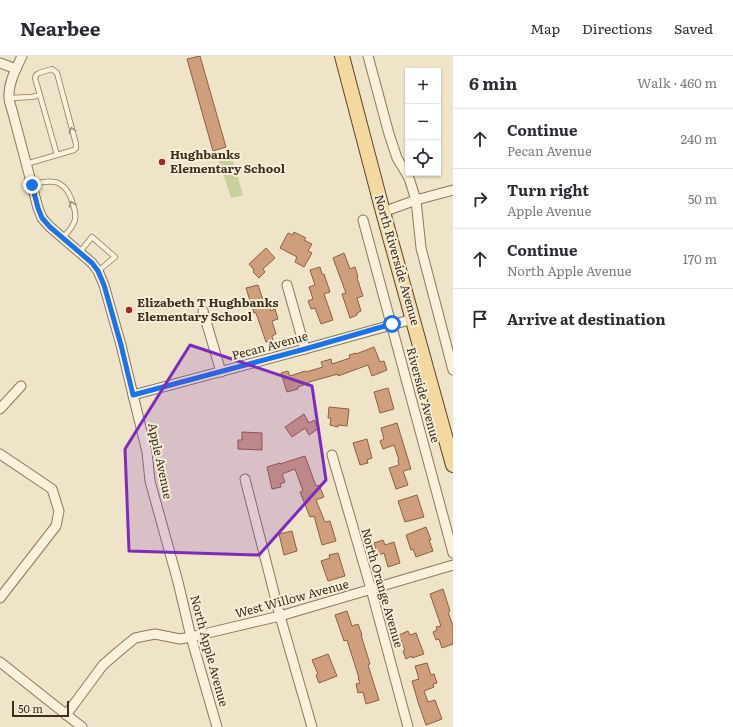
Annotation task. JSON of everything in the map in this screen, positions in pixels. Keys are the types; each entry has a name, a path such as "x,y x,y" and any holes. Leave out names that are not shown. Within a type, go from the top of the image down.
{"main road":[{"name":"North Riverside Avenue","path":"342,56 383,212 453,464"}],"street":[{"path":"22,56 11,81 9,98 38,208 42,218 50,227 92,263 98,271"},
{"name":"North Riverside Avenue","path":"368,56 389,134 397,158 409,178 416,200 421,248 453,370"},
{"path":"0,63 16,69"},
{"path":"383,212 416,200 453,190"},
{"name":"Riverside Avenue","path":"363,220 453,553"},
{"name":"Apple Avenue","path":"98,271 104,285 121,345 148,452 150,480 178,582"},
{"path":"287,285 305,349"},
{"path":"203,311 221,372"},
{"name":"Pecan Avenue","path":"133,395 305,349 413,318"},
{"path":"0,409 21,386"},
{"path":"0,454 52,489 59,511 56,526 0,598"},
{"name":"North Orange Avenue","path":"332,455 371,589 408,727"},
{"path":"245,479 280,616 312,727"},
{"name":"West Willow Avenue","path":"66,715 103,665 135,638 155,634 180,639 191,637 280,616 453,565"},
{"name":"North Apple Avenue","path":"178,582 191,637 217,727"},
{"path":"0,662 82,727"}],"lane":[{"path":"26,164 57,155 74,150 76,148 57,73 52,70 39,73 35,78 57,155"},
{"path":"9,98 32,97 40,95"},
{"path":"32,185 47,181 55,182 64,187 68,192 76,214 75,221 63,238"},
{"path":"79,253 92,238 115,257 98,271"}],"highlighted area":[{"path":"190,345 312,386 326,480 259,555 129,551 125,449"}],"green space":[{"path":"230,151 243,195 231,198 217,155"}],"building":[{"path":"200,56 226,147 213,151 187,59"},
{"path":"294,232 306,238 304,240 312,244 308,251 312,253 304,267 295,262 297,257 280,248 288,233 293,235"},
{"path":"266,248 275,258 263,269 265,272 259,278 253,272 254,270 249,264"},
{"path":"344,253 350,269 355,267 363,296 357,298 361,311 357,313 357,315 350,318 342,294 346,293 333,258"},
{"path":"320,267 330,292 324,294 333,320 321,324 315,308 311,309 308,301 313,299 309,287 315,285 310,270"},
{"path":"258,285 263,300 267,298 271,311 275,309 278,319 272,321 276,334 272,336 273,340 266,342 246,288"},
{"path":"374,347 380,362 384,361 387,370 372,376 368,365 338,376 338,374 309,382 298,387 298,389 287,392 281,373 288,371 290,376 305,371 306,372 323,367 321,362 331,359 332,364 350,358 349,355"},
{"path":"388,388 394,409 380,413 374,392"},
{"path":"329,407 349,409 347,426 338,425 338,427 330,425 331,418 328,418"},
{"path":"304,414 309,423 314,420 319,428 309,435 305,428 292,437 285,427"},
{"path":"397,423 411,469 403,471 408,485 396,489 389,468 399,465 399,460 394,445 383,449 380,441 384,439 381,428"},
{"path":"242,432 262,433 262,450 238,449 238,440 242,440"},
{"path":"367,439 372,458 367,460 368,463 360,465 353,443"},
{"path":"305,456 316,486 319,485 324,497 316,500 325,522 330,521 336,541 322,545 314,516 310,517 300,492 303,491 295,469 282,474 285,482 280,484 281,487 272,489 267,467"},
{"path":"417,495 424,517 405,522 398,501"},
{"path":"426,527 433,551 416,557 413,549 411,550 406,535"},
{"path":"292,531 297,551 284,555 279,534"},
{"path":"383,540 385,545 394,542 400,563 388,567 384,553 378,555 374,543"},
{"path":"338,553 345,576 328,581 321,561 330,558 329,555"},
{"path":"443,589 453,626 453,644 442,648 439,639 436,640 433,632 437,630 436,627 441,626 430,594"},
{"path":"347,611 352,626 358,624 362,635 370,664 368,665 379,700 366,704 363,692 358,693 356,684 360,683 359,678 347,640 344,641 335,615"},
{"path":"408,631 410,635 416,633 424,654 412,658 412,656 406,659 403,651 405,650 399,635"},
{"path":"328,654 337,676 319,683 316,675 318,674 312,660"},
{"path":"427,663 431,675 434,674 437,683 433,684 434,687 424,691 428,702 435,700 442,719 426,725 412,681 419,679 415,666"}],"place":[{"name":"Hughbanks Elementary School","path":"162,162"},
{"name":"Elizabeth T Hughbanks Elementary School","path":"129,310"}],"route":[{"path":"32,185 42,218 50,227 92,263 98,271 104,285 121,345 133,395 392,324"}]}
